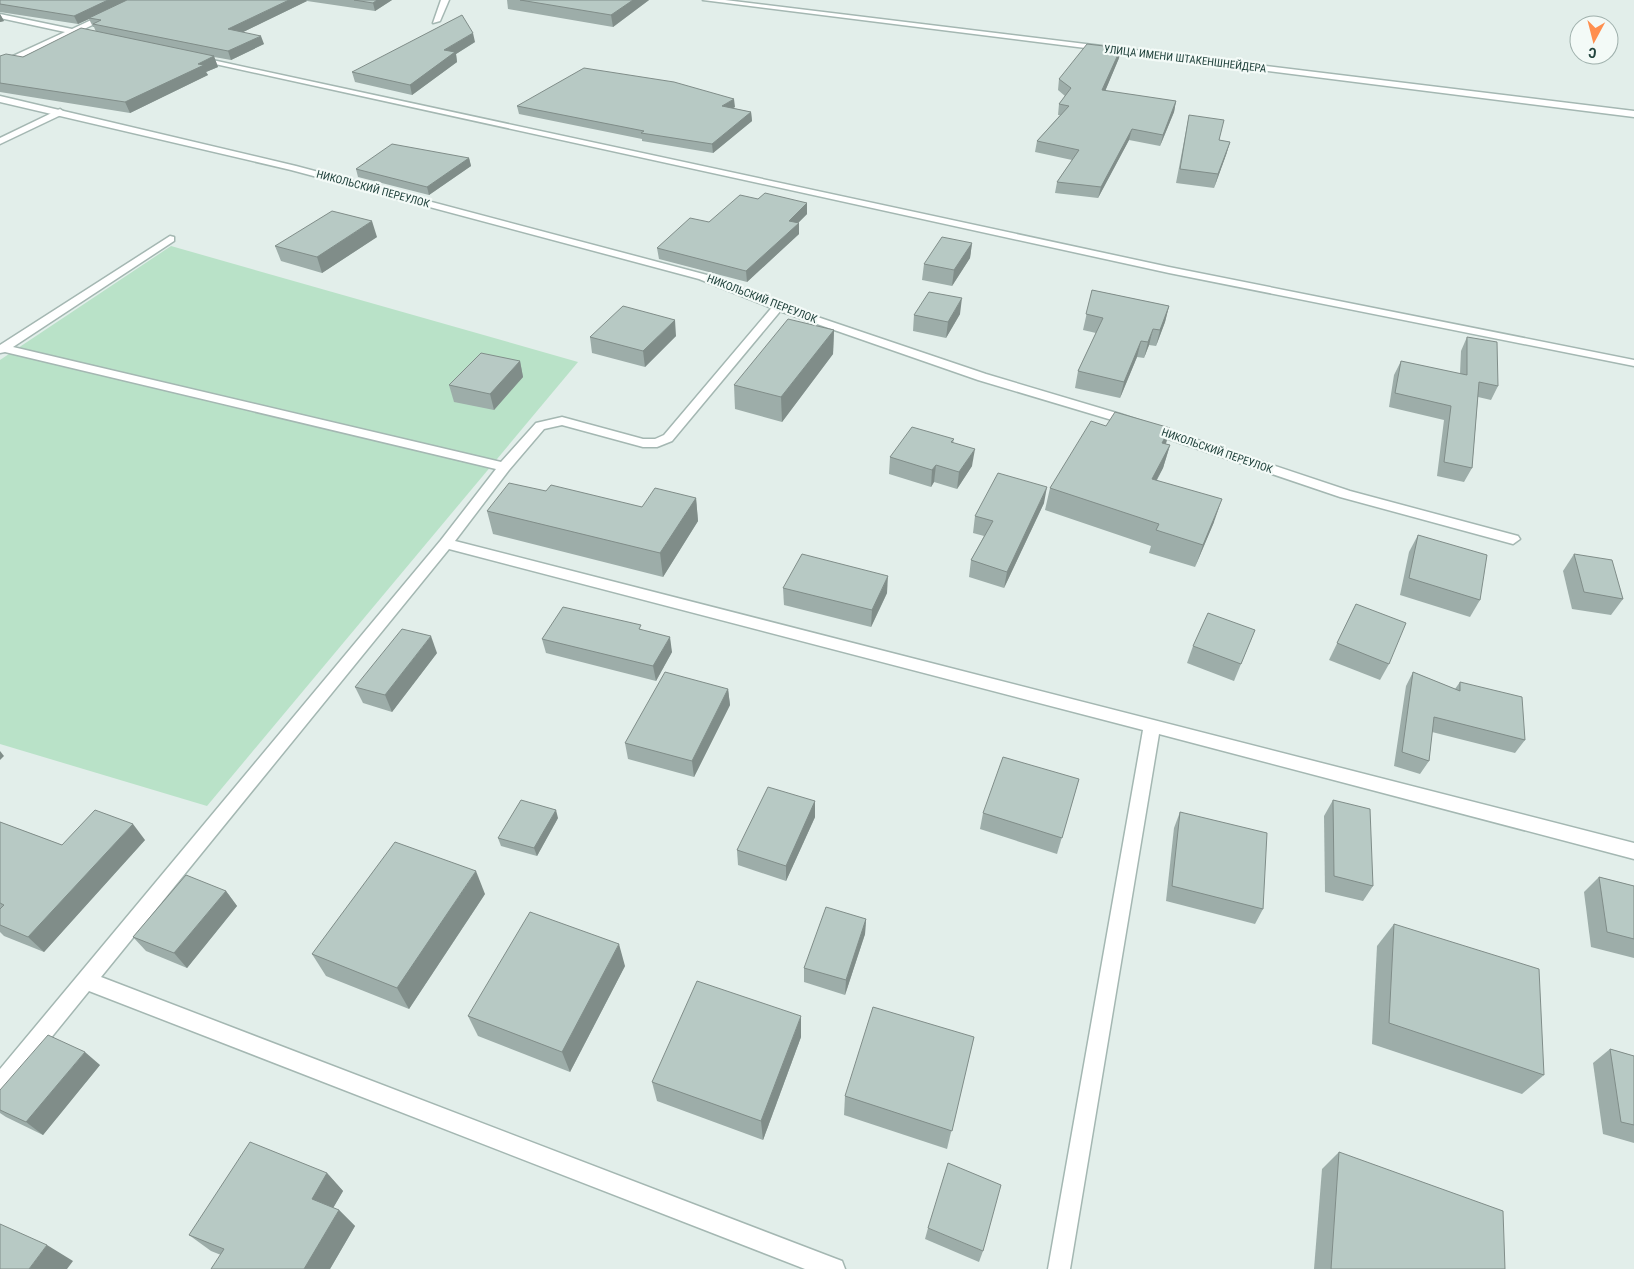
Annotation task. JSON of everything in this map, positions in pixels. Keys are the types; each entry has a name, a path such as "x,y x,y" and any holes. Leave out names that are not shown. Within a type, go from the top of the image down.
{"street":[{"path":"0,65 140,0"},
{"path":"436,21 445,0"},
{"name":"УЛИЦА ИМЕНИ ШТАКЕНШНЕЙДЕРА","path":"707,0 1634,114"},
{"path":"0,16 101,37"},
{"path":"188,56 1169,270 1634,363"},
{"name":"НИКОЛЬСКИЙ ПЕРЕУЛОК","path":"0,99 293,168 703,277 778,307 982,377 1116,417 1345,494 1513,539"},
{"path":"0,141 60,112"},
{"path":"1,349 170,239"},
{"path":"0,1085 446,543 504,467 540,426 562,421 643,443 657,443 668,438 778,307"},
{"path":"1,349 504,467"},
{"path":"446,543 1634,851"},
{"path":"1060,1269 1152,726"},
{"path":"86,982 834,1269"}],"green space":[{"path":"171,246 578,362 207,806 0,744 0,360"}],"building":[{"path":"0,0 108,0 74,16 0,4"},
{"path":"127,0 289,0 228,29 261,36 228,51 93,24 101,20 89,18"},
{"path":"354,0 377,0 373,3"},
{"path":"520,0 633,0 611,15"},
{"path":"462,15 473,33 444,50 455,52 410,85 352,72"},
{"path":"81,28 214,56 198,64 204,65 125,102 0,83 0,56 6,54 23,57"},
{"path":"1087,44 1121,48 1102,90 1176,101 1163,135 1132,129 1101,187 1057,182 1079,150 1037,141 1069,106 1059,104 1071,88 1059,79"},
{"path":"584,68 674,82 734,99 722,106 751,112 712,144 641,133 644,131 517,106"},
{"path":"1189,115 1224,120 1219,140 1230,142 1218,174 1180,169"},
{"path":"392,144 469,158 427,187 356,169"},
{"path":"765,193 807,203 789,221 799,223 746,271 657,248 690,218 709,222 740,195 758,199"},
{"path":"332,211 372,221 317,257 275,246"},
{"path":"942,237 972,243 954,270 924,264"},
{"path":"1092,290 1169,306 1160,330 1153,329 1148,342 1141,341 1124,382 1078,371 1103,318 1086,314"},
{"path":"929,292 962,298 948,322 914,315"},
{"path":"623,306 675,320 643,351 590,337"},
{"path":"788,319 834,330 781,397 734,385"},
{"path":"1467,337 1497,342 1498,386 1479,382 1472,468 1444,462 1451,406 1395,393 1401,361 1467,375"},
{"path":"481,353 520,361 490,394 449,385"},
{"path":"1115,412 1170,428 1162,443 1170,445 1152,479 1222,499 1203,545 1156,530 1159,524 1050,488 1091,421 1106,426"},
{"path":"912,427 954,439 951,442 975,449 959,472 936,465 932,470 890,457"},
{"path":"998,473 1047,487 1007,572 971,560 993,521 975,516"},
{"path":"509,483 546,491 551,485 642,507 655,488 696,498 660,553 487,511"},
{"path":"1418,535 1487,555 1480,600 1409,578"},
{"path":"802,554 888,576 872,610 783,588"},
{"path":"1574,554 1612,560 1623,599 1584,592"},
{"path":"1356,604 1406,623 1389,664 1337,643"},
{"path":"563,607 641,625 639,629 670,637 653,666 542,639"},
{"path":"1208,613 1255,630 1241,664 1193,646"},
{"path":"402,629 431,636 385,695 355,687"},
{"path":"665,672 728,689 692,761 625,743"},
{"path":"1413,672 1460,691 1460,682 1522,697 1525,740 1434,717 1429,761 1402,752"},
{"path":"1003,757 1079,779 1062,838 983,813"},
{"path":"768,787 815,801 786,866 737,850"},
{"path":"521,800 556,810 534,848 498,838"},
{"path":"1333,800 1370,809 1373,886 1334,876"},
{"path":"95,810 133,824 28,937 0,925 0,909 4,905 0,903 0,822 62,845"},
{"path":"1180,812 1267,833 1263,909 1172,886"},
{"path":"395,842 476,871 397,988 312,954"},
{"path":"186,875 226,891 174,953 133,937"},
{"path":"1599,877 1634,886 1634,939 1607,932"},
{"path":"826,907 866,919 846,980 804,968"},
{"path":"530,912 619,944 562,1052 468,1016"},
{"path":"1394,924 1539,969 1544,1075 1389,1023"},
{"path":"697,981 801,1016 761,1121 652,1082"},
{"path":"873,1007 974,1037 952,1131 845,1096"},
{"path":"48,1035 85,1052 26,1122 0,1110 0,1090"},
{"path":"1610,1049 1634,1056 1634,1125 1621,1122"},
{"path":"250,1142 327,1173 312,1199 339,1210 304,1269 211,1269 224,1249 189,1235"},
{"path":"1339,1152 1503,1211 1505,1269 1331,1269"},
{"path":"948,1163 1001,1185 983,1251 928,1228"},
{"path":"0,1224 47,1245 29,1269 0,1269"}]}
